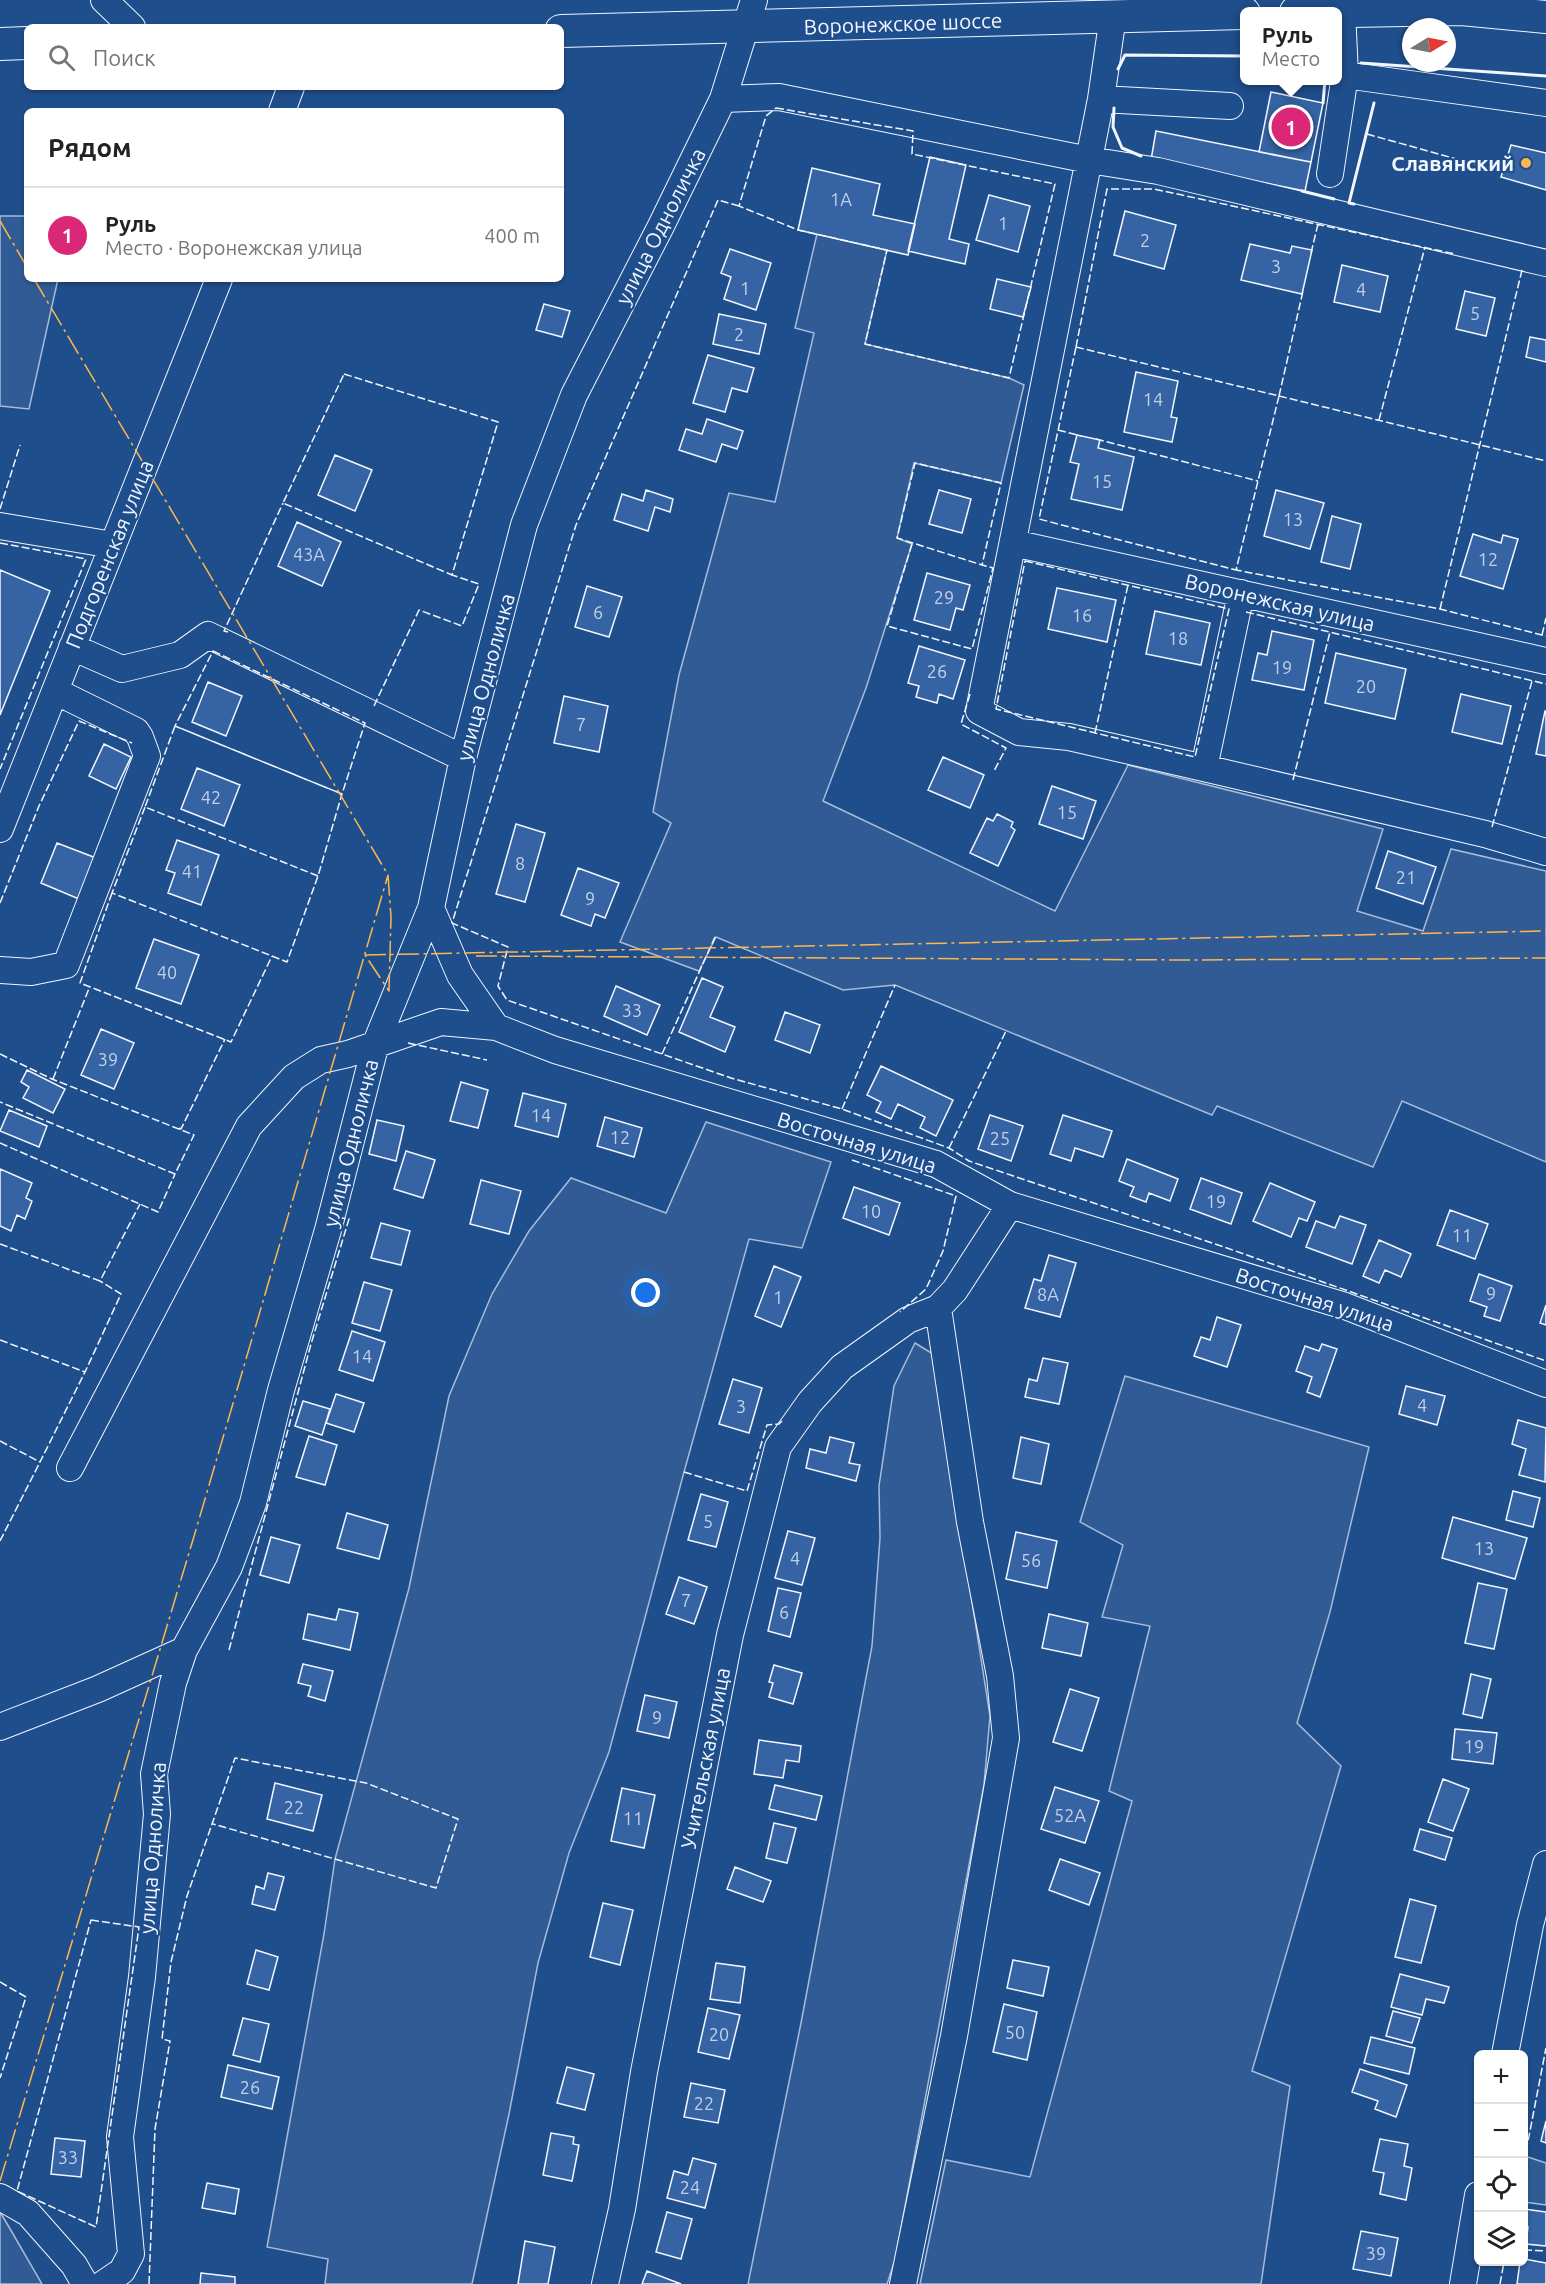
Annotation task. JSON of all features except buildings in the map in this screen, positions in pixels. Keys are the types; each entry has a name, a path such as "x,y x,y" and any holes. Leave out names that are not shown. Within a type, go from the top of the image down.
{"main road":[{"path":"1342,10 1411,5 1546,17"},
{"name":"Воронежское шоссе","path":"564,31 750,14 1113,16 1240,13"},
{"path":"0,44 24,43"}],"street":[{"path":"104,0 129,24"},
{"path":"1330,174 1345,75 1342,10"},
{"name":"улица Одноличка","path":"103,2284 122,2271 131,2254 120,2137 142,1977 156,1814 154,1774 173,1683 184,1650 229,1566 254,1503 281,1390 328,1230 376,1043 431,908 463,758 524,525 574,395 662,226 723,99 750,14"},
{"path":"1113,16 1101,99 979,711 1019,732 1069,737 1485,834 1546,852"},
{"path":"1345,75 1546,103"},
{"path":"283,108 290,90"},
{"path":"723,99 779,97 1089,160 1158,171 1546,263"},
{"path":"1101,99 1230,106"},
{"name":"Подгоренская улица","path":"0,829 218,282"},
{"path":"0,526 113,544"},
{"name":"Воронежская улица","path":"1014,543 1546,661"},
{"path":"1204,768 1241,593"},
{"path":"72,647 122,669 180,656 208,635 463,758"},
{"path":"0,970 31,972 66,965 147,756 140,737 135,731 55,691"},
{"path":"431,908 460,975 496,1027"},
{"name":"Восточная улица","path":"70,1468 249,1126 294,1077 321,1060 348,1054 441,1022 496,1027 555,1050 936,1164 1010,1205 1345,1306 1546,1384"},
{"name":"Учительская улица","path":"605,2284 622,2209 646,2061 730,1635 778,1447 810,1402 842,1367 908,1320 938,1308 955,1290 1010,1205"},
{"path":"903,2284 954,2036 1006,1738 999,1676 970,1522 938,1308"},
{"path":"0,1727 98,1689 184,1650"},
{"path":"1506,2050 1530,1925 1546,1864"},
{"path":"0,2197 28,2213 74,2265 85,2284"},
{"path":"1463,2284 1476,2212"}],"shaded area":[{"path":"0,216 24,216 24,282 57,282 29,409 0,406"},
{"path":"817,234 887,250 865,344 1009,378 1024,385 1001,483 914,463 897,538 912,544 866,688 823,801 1055,911 1128,765 1383,829 1357,911 1423,931 1451,849 1546,871 1546,1162 1402,1101 1373,1167 1217,1106 1212,1115 895,985 843,990 716,937 699,971 620,942 671,823 653,812 679,675 729,493 775,502 814,333 795,328"},
{"path":"706,1122 831,1162 802,1248 749,1239 609,1752 569,1853 538,1963 509,2114 472,2284 325,2284 328,2259 267,2247 324,1934 335,1859 409,1588 449,1396 492,1294 529,1231 571,1178 666,1213"},
{"path":"915,1343 933,1354 990,1716 984,1785 895,2260 887,2284 748,2284 801,2023 872,1646 880,1538 879,1486 894,1386"},
{"path":"1125,1376 1369,1447 1330,1612 1297,1723 1341,1766 1252,2071 1290,2086 1261,2284 920,2284 946,2160 1030,2177 1132,1801 1109,1791 1150,1626 1102,1617 1123,1545 1080,1522"},
{"path":"1528,2157 1546,2163 1546,2205 1528,2203"},
{"path":"0,2212 9,2227 42,2284 0,2284"}],"fence":[{"path":"776,108 913,131 912,154 1055,184 1009,378 865,344 887,250 798,230 739,206 766,116 776,108"},
{"path":"1367,134 1503,172"},
{"path":"1076,347 1107,189 1154,189 1455,254"},
{"path":"739,206 718,200 576,525 452,923 508,947 498,986 507,1000 731,1078 842,1109 949,1148 969,1161 1227,1248 1546,1361"},
{"path":"1311,253 1318,224"},
{"path":"1379,420 1425,247"},
{"path":"1440,609 1522,270"},
{"path":"1279,396 1303,291"},
{"path":"1076,347 1279,396 1236,570 1039,519 1076,347"},
{"path":"344,374 498,422 452,575 283,503 344,374"},
{"path":"1279,396 1546,461"},
{"path":"1058,430 1081,436"},
{"path":"1096,439 1258,481"},
{"path":"0,509 20,445"},
{"path":"912,544 887,626 972,649 993,568 982,565 897,538 915,463 1001,483 982,565"},
{"path":"228,632 224,631 283,503"},
{"path":"0,543 86,559 0,769"},
{"path":"1025,561 1229,609 1195,757 996,709 1025,561"},
{"path":"1237,568 1236,570 1440,609 1546,636"},
{"path":"374,706 419,610 462,626 479,584 452,575"},
{"path":"1095,733 1128,585"},
{"path":"1246,612 1546,684"},
{"path":"1542,635 1546,618"},
{"path":"1293,780 1330,632"},
{"path":"213,651 365,723 342,794 175,726 213,651"},
{"path":"1492,827 1532,681"},
{"path":"970,694 961,724 1006,748 994,771"},
{"path":"0,903 39,806 79,721 132,743"},
{"path":"145,807 112,893 287,962 318,876 342,794 175,726 145,807 318,876"},
{"path":"112,893 80,983 231,1042 272,956"},
{"path":"662,1054 715,937"},
{"path":"842,1109 895,985"},
{"path":"53,1079 90,986"},
{"path":"949,1148 1006,1031"},
{"path":"179,1128 181,1129 225,1039"},
{"path":"408,1043 487,1060"},
{"path":"0,1054 52,1079 194,1135 175,1174 0,1102"},
{"path":"0,1143 158,1212 175,1174"},
{"path":"852,1160 956,1196 943,1251 926,1289 900,1312"},
{"path":"0,1244 100,1281 140,1204"},
{"path":"229,1650 311,1344 349,1219 341,1218"},
{"path":"0,1340 85,1372 121,1294 100,1281"},
{"path":"0,1441 40,1462 85,1372"},
{"path":"684,1472 747,1491 767,1425 779,1424 782,1421"},
{"path":"0,1541 40,1462"},
{"path":"149,2284 155,2129 170,2041 162,2039 171,1962 187,1896 235,1758 366,1783 458,1819 436,1888 213,1824"},
{"path":"91,1920 139,1927 96,2227 17,2191 91,1920"},
{"path":"0,1982 26,1997 0,2078"},
{"path":"1525,2158 1546,2048"},
{"path":"1528,2250 1546,2251"},
{"path":"1500,2284 1503,2266"}],"wall":[{"path":"1118,69 1125,55 1240,56"},
{"path":"1361,63 1546,76"},
{"path":"1323,103 1325,85"},
{"path":"1354,204 1349,203 1374,103"},
{"path":"1114,108 1113,127 1122,148 1141,156"},
{"path":"1302,191 1334,199"}],"power":[{"path":"0,221 24,262"},
{"path":"36,282 388,875 391,917 389,991 365,955"},
{"path":"0,2181 195,1533 388,875"},
{"path":"365,955 1546,931"},
{"path":"476,956 1187,960 1546,958"}],"place":[{"name":"Руль","path":"1291,127"},
{"name":"Славянский","path":"1526,163"}]}
